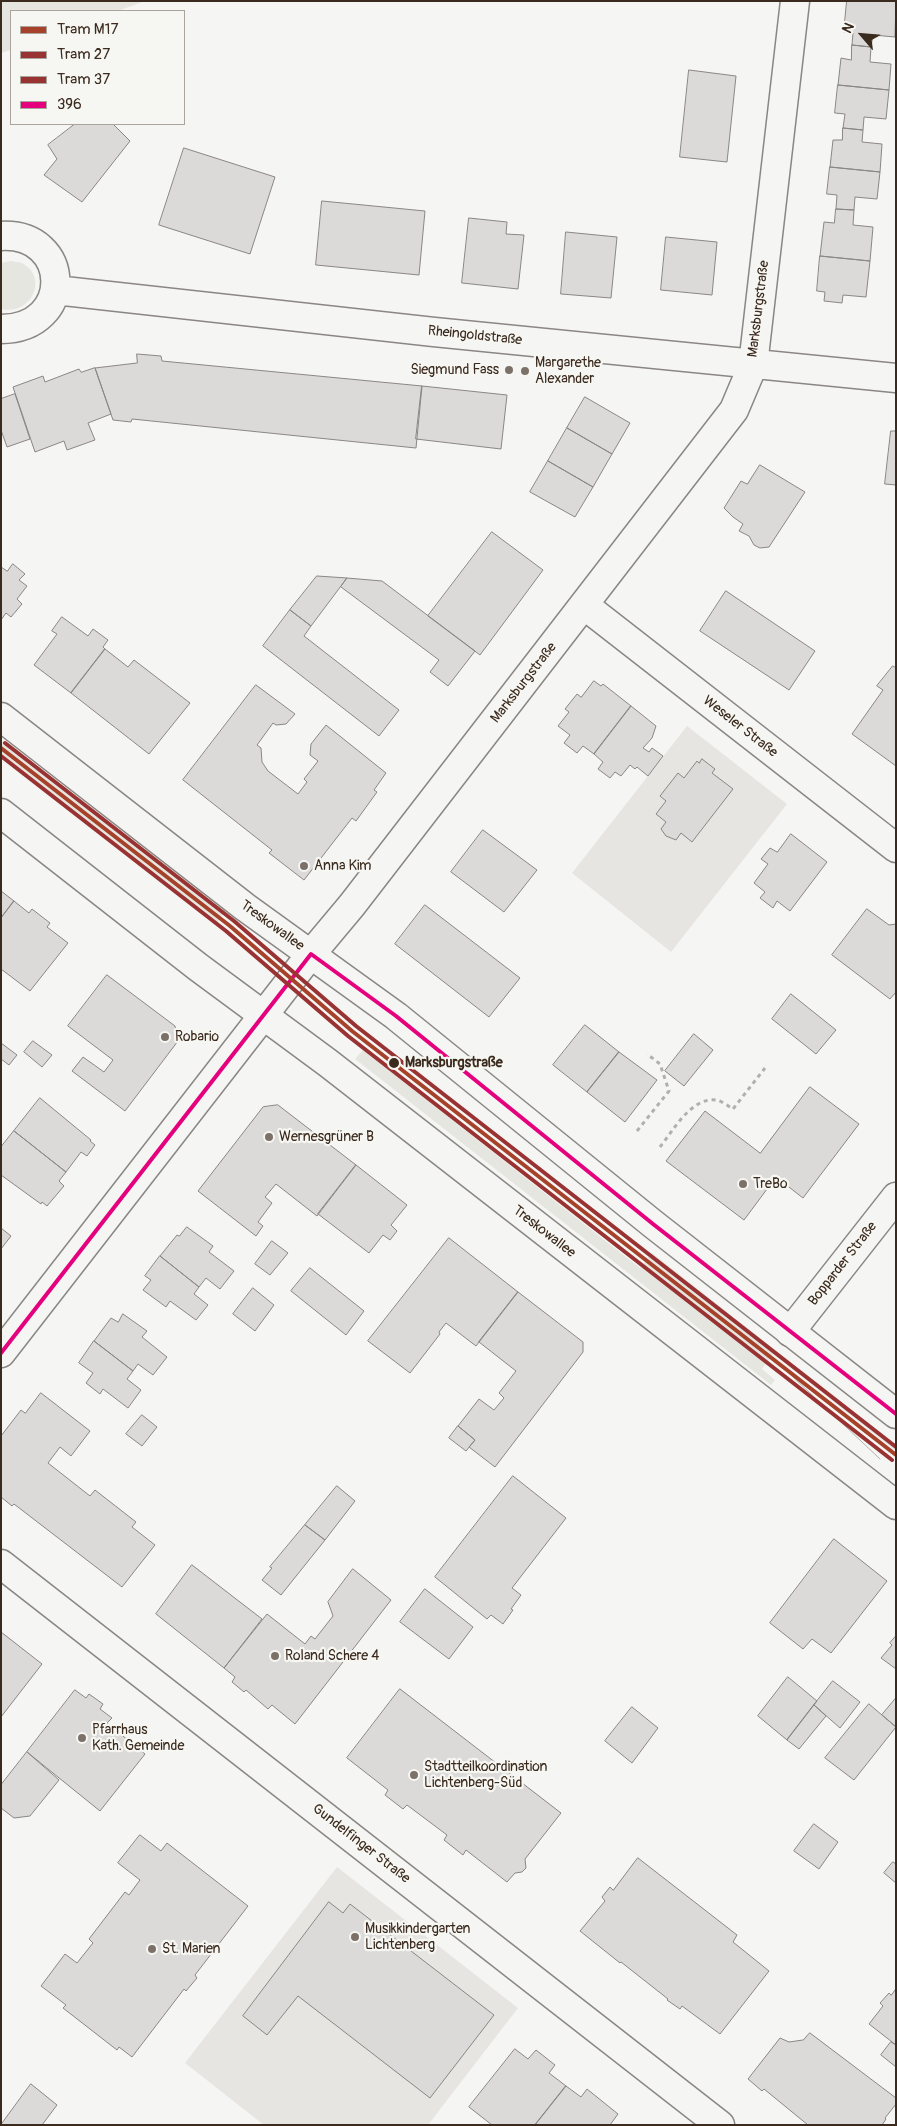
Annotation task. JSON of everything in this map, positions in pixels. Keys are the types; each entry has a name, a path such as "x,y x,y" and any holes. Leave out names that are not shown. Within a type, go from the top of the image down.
{"street":[{"name":"Marksburgstraße","path":"1,1353 311,954 352,905 734,410 753,365 795,1"},
{"path":"1,236 14,236 29,240 42,249 50,261 55,275 55,290 50,304 41,316 30,324 16,329 1,329"},
{"name":"Rheingoldstraße","path":"55,290 753,365 896,378"},
{"name":"Weseler Straße","path":"584,606 896,848"},
{"name":"Treskowallee","path":"1,716 245,907 396,1016 653,1224 896,1414"},
{"name":"Treskowallee","path":"1,813 896,1505"},
{"name":"Bopparder Straße","path":"790,1332 896,1197"},
{"name":"Gundelfinger Straße","path":"1,1564 720,2125"}],"path":[{"path":"637,1131 669,1091 660,1064 647,1054"},
{"path":"660,1147 685,1116 697,1105 716,1100 733,1109 765,1068"}],"shaded area":[{"path":"1,1 145,1 121,10 10,10 10,50 1,53"},
{"path":"11,261 22,263 30,269 34,277 35,286 33,294 21,307 12,310 1,309 1,263"},
{"path":"687,726 787,804 671,952 572,873"},
{"path":"1,741 223,914 216,925 1,757"},
{"path":"363,1050 640,1268 652,1253 896,1445 896,1451 773,1354 762,1369 775,1380 771,1385 355,1059"},
{"name":"Musikkindergarten Lichtenberg","path":"337,1867 518,2008 428,2125 264,2125 185,2063"}],"building":[{"path":"847,1 896,1 895,37 873,35 871,47 852,45 853,33 844,32"},
{"path":"852,45 871,47 870,62 891,64 889,90 838,85 841,58 851,60"},
{"path":"689,70 736,76 727,162 680,157"},
{"path":"838,85 889,90 886,119 864,117 863,130 843,128 845,114 835,113"},
{"path":"74,125 114,125 130,141 82,202 44,175 57,159 48,145"},
{"path":"843,128 863,130 862,142 882,144 880,172 830,167 833,140 842,140"},
{"path":"184,148 275,177 250,254 159,225"},
{"path":"830,167 880,172 877,199 855,197 854,210 836,209 837,195 827,194"},
{"path":"322,201 425,211 419,275 316,265"},
{"path":"836,209 854,210 853,225 873,227 870,261 820,256 824,222 834,223"},
{"path":"469,218 507,222 506,234 524,235 518,289 462,283"},
{"path":"566,232 617,237 611,298 561,294"},
{"path":"666,237 717,242 712,295 661,290"},
{"path":"820,256 870,261 866,297 843,295 842,303 824,301 825,292 817,291"},
{"path":"137,354 161,356 162,361 422,386 416,448 132,419 131,422 113,420 95,368 137,363"},
{"path":"95,368 111,414 88,423 95,440 67,450 64,441 35,452 13,387 43,376 45,382 79,369 81,372"},
{"path":"422,386 507,395 501,449 416,439"},
{"path":"15,394 30,439 7,447 1,430 1,399"},
{"path":"585,397 630,423 612,454 567,428"},
{"path":"567,428 612,454 593,487 548,461"},
{"path":"891,431 896,431 896,485 885,484"},
{"path":"548,461 593,487 575,517 530,492"},
{"path":"760,465 805,492 769,547 760,548 754,545 749,536 739,531 743,524 724,508 741,481 747,484"},
{"path":"492,532 543,570 480,655 428,616"},
{"path":"13,564 25,574 19,580 27,586 17,599 22,604 11,617 6,613 1,620 1,567 7,571"},
{"path":"317,576 347,578 311,626 290,610"},
{"path":"347,578 382,581 475,651 448,686 430,672 439,660 341,587"},
{"path":"726,591 815,651 789,690 700,631"},
{"path":"290,610 311,626 304,636 399,710 379,736 263,646"},
{"path":"62,617 88,636 93,629 108,640 103,647 105,649 71,693 34,665 57,634 52,631"},
{"path":"105,649 128,667 134,660 190,703 149,754 71,693"},
{"path":"893,666 896,668 896,766 852,734 883,690 877,686"},
{"path":"594,681 601,686 603,684 631,706 594,754 583,746 577,753 564,743 570,735 558,726 569,712 565,709 577,694 581,697"},
{"path":"256,685 295,714 286,724 276,725 273,723 257,745 261,748 262,762 268,771 298,794 307,782 304,779 318,761 310,755 311,744 326,725 386,773 374,790 377,792 356,821 352,818 304,880 269,853 272,850 183,780"},
{"path":"631,706 656,726 652,738 643,748 649,752 652,748 663,756 648,776 637,767 635,769 630,765 621,776 615,772 610,778 598,769 603,762 594,754"},
{"path":"702,759 715,769 712,773 733,789 692,842 681,833 676,840 666,836 661,829 666,822 656,814 666,801 660,796 678,773 684,778 697,761 699,763"},
{"path":"483,830 537,870 504,912 451,872"},
{"path":"791,834 827,862 790,911 777,901 773,908 760,898 765,892 754,883 768,864 761,859 770,848 777,852"},
{"path":"1,891 14,901 1,918"},
{"path":"14,901 29,913 32,909 50,923 47,927 68,943 30,991 1,969 1,918"},
{"path":"425,905 520,978 489,1017 395,944"},
{"path":"867,909 889,925 896,924 896,992 890,999 832,955"},
{"path":"107,975 175,1026 178,1041 125,1111 72,1071 83,1057 104,1072 113,1060 68,1026"},
{"path":"791,994 836,1030 816,1054 772,1019"},
{"path":"585,1025 619,1052 587,1092 553,1065"},
{"path":"694,1034 713,1050 684,1086 665,1071"},
{"path":"33,1041 52,1055 42,1067 24,1052"},
{"path":"1,1043 17,1055 9,1065 1,1059"},
{"path":"619,1052 657,1080 625,1122 587,1092"},
{"path":"810,1087 859,1124 803,1198 776,1177 744,1220 666,1161 705,1111 760,1153"},
{"path":"40,1098 95,1145 87,1156 81,1152 66,1172 14,1131"},
{"path":"278,1105 356,1165 317,1216 276,1184 265,1197 272,1203 258,1222 263,1226 256,1236 198,1191 263,1107"},
{"path":"14,1131 66,1172 59,1181 64,1186 47,1206 42,1202 41,1204 1,1175 1,1147"},
{"path":"356,1165 407,1205 391,1225 397,1231 390,1240 383,1235 369,1253 318,1214"},
{"path":"187,1227 213,1246 209,1252 234,1271 220,1289 206,1278 199,1287 160,1256 177,1235 179,1236"},
{"path":"1,1228 11,1236 1,1249"},
{"path":"449,1238 518,1292 476,1346 446,1323 439,1332 440,1334 410,1373 368,1341"},
{"path":"272,1241 288,1253 270,1275 255,1264"},
{"path":"160,1256 199,1287 194,1294 208,1305 196,1320 170,1301 166,1307 143,1290 151,1280 145,1276"},
{"path":"310,1268 364,1311 346,1335 291,1291"},
{"path":"253,1288 274,1305 255,1331 233,1314"},
{"path":"518,1292 583,1342 583,1352 495,1467 469,1447 475,1440 458,1426 479,1399 494,1410 504,1398 499,1393 516,1371 479,1342"},
{"path":"123,1314 147,1331 142,1337 167,1357 153,1375 138,1364 133,1371 94,1341 111,1318 118,1322"},
{"path":"94,1341 133,1371 127,1379 141,1390 128,1408 103,1389 100,1394 86,1383 93,1373 79,1363"},
{"path":"41,1393 90,1431 71,1456 60,1447 48,1463 90,1496 95,1490 136,1522 132,1527 155,1545 122,1587 14,1504 12,1506 1,1497 1,1436 21,1410 25,1413"},
{"path":"142,1415 157,1427 142,1446 126,1434"},
{"path":"458,1426 475,1440 466,1451 449,1438"},
{"path":"513,1476 566,1518 512,1588 521,1595 503,1624 491,1615 487,1619 435,1577"},
{"path":"337,1486 355,1501 325,1540 305,1525"},
{"path":"305,1525 325,1540 281,1595 262,1580 272,1568 270,1567"},
{"path":"834,1539 887,1581 831,1653 812,1639 803,1649 770,1623"},
{"path":"192,1565 262,1619 224,1668 156,1614"},
{"path":"353,1569 391,1600 295,1724 272,1705 268,1709 246,1690 244,1692 232,1682 235,1677 224,1668 267,1614 305,1644 311,1636 315,1639 333,1616 328,1602"},
{"path":"425,1589 473,1627 449,1659 400,1622"},
{"path":"1,1632 42,1664 1,1717"},
{"path":"896,1636 896,1669 881,1658 892,1645 890,1643"},
{"path":"788,1677 817,1701 787,1740 758,1716"},
{"path":"833,1681 860,1702 840,1728 814,1705"},
{"path":"400,1689 561,1813 525,1859 526,1868 522,1872 515,1873 507,1882 466,1850 463,1855 444,1840 447,1835 407,1805 403,1809 385,1795 388,1790 347,1758"},
{"name":"Pfarrhaus Kath. Gemeinde","path":"75,1690 86,1698 89,1694 103,1704 100,1709 112,1718 107,1723 145,1754 100,1811 27,1752"},
{"path":"896,1698 896,1727 882,1715"},
{"path":"869,1704 896,1727 854,1780 825,1758"},
{"path":"814,1705 826,1716 799,1749 787,1740"},
{"path":"632,1707 658,1728 632,1763 605,1741"},
{"path":"27,1752 59,1780 30,1816 14,1818 1,1808 1,1785"},
{"path":"814,1824 838,1842 819,1869 794,1851"},
{"name":"St. Marien","path":"140,1835 161,1851 167,1843 248,1906 195,1975 197,1978 186,1991 184,1989 132,2057 119,2047 117,2050 63,2008 66,2005 41,1986 65,1954 77,1963 93,1943 89,1939 125,1892 129,1895 140,1880 118,1863"},
{"path":"638,1858 737,1935 733,1942 769,1971 720,2034 682,2006 680,2009 667,2000 580,1931 605,1901 602,1897 610,1887 613,1890"},
{"path":"893,1862 896,1864 896,1883 884,1873"},
{"path":"329,1902 343,1913 350,1904 494,2015 430,2098 298,1996 267,2035 243,2016"},
{"path":"896,1989 896,2045 869,2024 883,2006 880,2003 889,1993 891,1995"},
{"path":"810,2033 896,2098 896,2104 882,2125 808,2125 764,2089 762,2091 748,2079 780,2038 789,2042 803,2040"},
{"path":"891,2042 896,2045 896,2067 881,2055"},
{"path":"515,2049 528,2059 536,2050 555,2065 549,2073 566,2086 535,2125 492,2125 469,2107"},
{"path":"31,2084 57,2105 42,2125 1,2125"},
{"path":"566,2086 581,2097 587,2089 618,2114 610,2125 535,2125"}],"tram line":[{"name":"37","path":"5,743 234,921 356,1026 896,1447"},
{"name":"M17","path":"1,748 230,926 352,1031 896,1455"},
{"name":"27","path":"1,756 226,931 348,1036 892,1460"},
{"path":"775,1360 880,1459"}],"transit line":[{"name":"396","path":"1,1353 311,954 396,1016 653,1224 896,1414"}],"place":[{"name":"Siegmund Fass","path":"509,370"},
{"name":"Margarethe Alexander","path":"525,371"},
{"name":"Anna Kim","path":"304,866"},
{"name":"Robario","path":"165,1037"},
{"name":"Marksburgstraße","path":"394,1063"},
{"name":"Wernesgrüner B","path":"269,1137"},
{"name":"TreBo","path":"743,1184"},
{"name":"Roland Schere 4","path":"275,1656"},
{"name":"Pfarrhaus Kath. Gemeinde","path":"82,1738"},
{"name":"Stadtteilkoordination Lichtenberg-Süd","path":"414,1775"},
{"name":"Musikkindergarten Lichtenberg","path":"355,1937"},
{"name":"St. Marien","path":"152,1949"}]}
